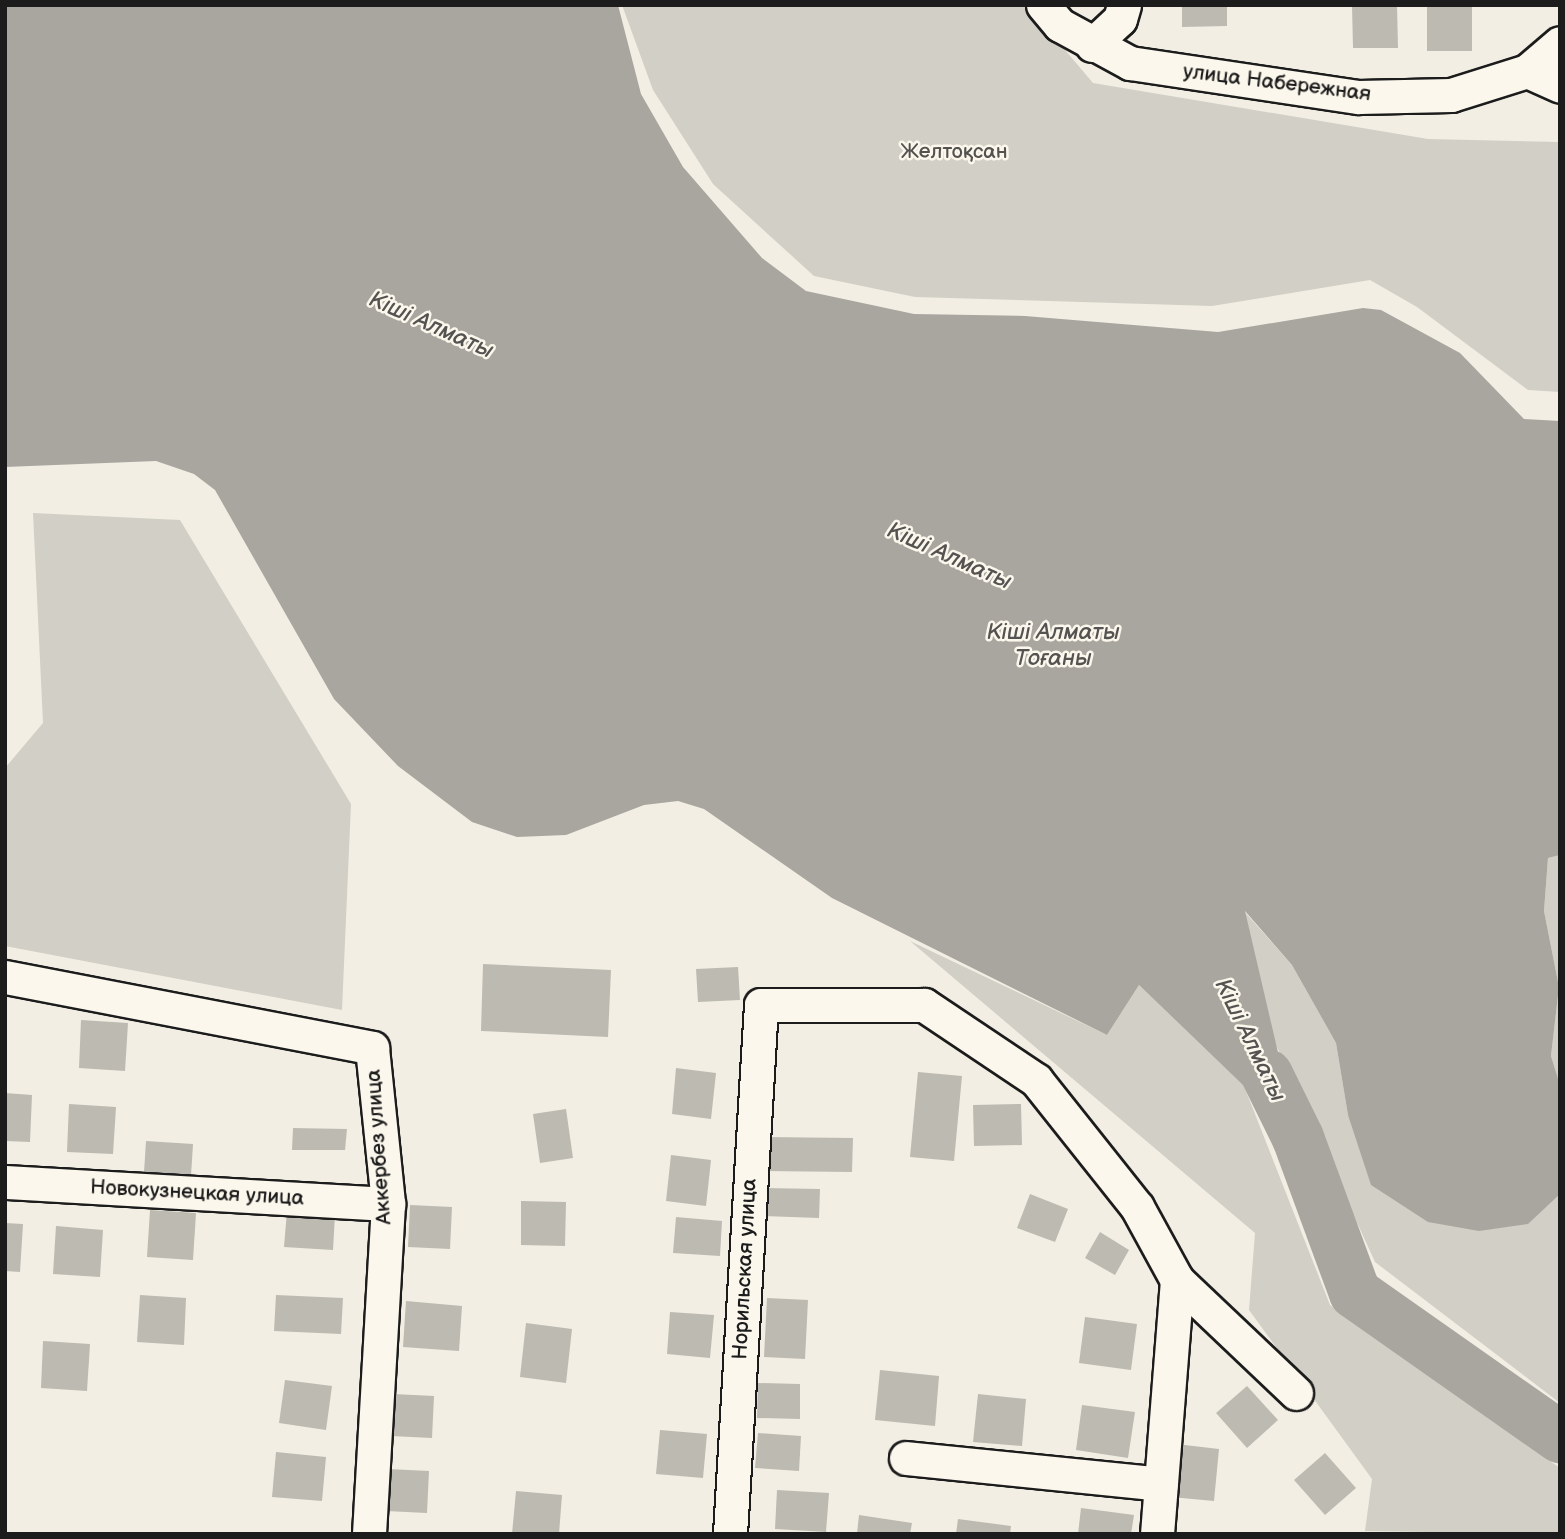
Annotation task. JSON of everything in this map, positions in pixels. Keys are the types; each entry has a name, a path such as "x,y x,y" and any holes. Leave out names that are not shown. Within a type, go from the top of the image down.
{"street":[{"name":"улица Набережная","path":"1043,5 1060,25 1092,45 1130,63 1358,97 1451,95 1527,71"},
{"path":"1092,45 1120,19 1124,5"},
{"path":"1560,43 1527,71 1560,86"},
{"name":"Аккербез улица","path":"5,977 372,1048 388,1204 369,1534"},
{"name":"Норильская улица","path":"730,1534 761,1005 924,1004 1036,1080 1137,1207 1177,1280"},
{"name":"Новокузнецкая улица","path":"5,1182 388,1204"},
{"path":"1177,1280 1296,1393"},
{"path":"1157,1534 1177,1280"},
{"path":"906,1458 1161,1484"}],"green space":[{"name":"Желтоқсан","path":"622,5 1027,5 1093,83 1428,139 1560,142 1560,392 1528,390 1417,307 1370,280 1212,306 915,297 814,276 713,184 653,90"},
{"path":"33,513 180,520 351,804 342,1010 5,946 5,768 43,723"},
{"path":"1560,855 1560,1085 1551,1056 1559,987 1544,911 1548,858"},
{"path":"1243,910 1292,965 1336,1043 1348,1115 1528,1223 1560,1194 1560,1403 1375,1262 1276,1045"},
{"path":"910,941 1107,1035 1139,985 1244,1086 1330,1305 1560,1468 1560,1534 1365,1531 1372,1479 1249,1310 1255,1233"}],"water":[{"name":"Кіші Алматы Тоғаны","path":"5,5 618,5 641,94 683,167 762,258 806,291 914,314 1025,316 1218,332 1363,308 1381,310 1460,353 1524,419 1560,421 1560,855 1548,858 1544,911 1559,987 1551,1056 1560,1085 1560,1194 1528,1224 1479,1231 1428,1222 1371,1185 1348,1115 1336,1043 1292,965 1245,911 1298,1138 1139,985 1107,1035 832,898 704,809 678,801 644,805 566,835 517,837 472,822 398,766 334,699 215,490 194,474 156,461 5,467"}],"building":[{"path":"1182,5 1227,5 1227,26 1182,27"},
{"path":"1352,5 1397,5 1398,48 1353,48"},
{"path":"1427,6 1472,6 1472,51 1427,51"},
{"path":"483,964 611,970 608,1037 481,1031"},
{"path":"738,967 740,1000 698,1002 696,969"},
{"path":"81,1020 128,1023 125,1071 79,1068"},
{"path":"676,1068 716,1073 711,1119 672,1114"},
{"path":"918,1072 962,1076 954,1161 910,1157"},
{"path":"5,1093 32,1095 30,1142 5,1141"},
{"path":"69,1104 116,1107 113,1154 67,1152"},
{"path":"1021,1104 1022,1145 974,1146 973,1105"},
{"path":"566,1109 573,1158 540,1163 533,1114"},
{"path":"293,1128 347,1129 345,1150 292,1150"},
{"path":"764,1137 853,1138 852,1172 764,1171"},
{"path":"146,1141 193,1144 190,1191 143,1188"},
{"path":"671,1155 711,1160 706,1206 666,1201"},
{"path":"764,1188 820,1189 819,1218 763,1216"},
{"path":"1030,1194 1068,1209 1055,1242 1017,1228"},
{"path":"521,1201 566,1202 565,1246 521,1245"},
{"path":"410,1205 452,1207 450,1249 408,1247"},
{"path":"150,1210 196,1213 193,1260 147,1257"},
{"path":"287,1211 335,1214 333,1250 284,1247"},
{"path":"676,1217 722,1221 720,1256 673,1253"},
{"path":"5,1223 23,1224 20,1272 5,1271"},
{"path":"56,1226 103,1230 100,1277 53,1274"},
{"path":"1100,1232 1129,1250 1115,1275 1085,1258"},
{"path":"140,1295 186,1298 184,1345 137,1342"},
{"path":"276,1295 343,1298 341,1334 274,1331"},
{"path":"767,1298 808,1300 805,1359 764,1357"},
{"path":"406,1301 462,1306 459,1351 403,1347"},
{"path":"670,1312 714,1315 710,1358 667,1354"},
{"path":"1085,1317 1137,1324 1131,1370 1079,1363"},
{"path":"526,1323 572,1329 566,1383 520,1377"},
{"path":"43,1341 90,1344 87,1391 41,1388"},
{"path":"880,1370 939,1376 935,1426 875,1420"},
{"path":"285,1380 332,1386 326,1430 279,1423"},
{"path":"758,1383 800,1384 800,1419 757,1418"},
{"path":"1247,1386 1278,1420 1247,1448 1216,1413"},
{"path":"393,1394 434,1396 432,1438 391,1436"},
{"path":"978,1394 1026,1399 1022,1446 973,1442"},
{"path":"1082,1405 1135,1412 1128,1458 1076,1450"},
{"path":"660,1430 707,1434 703,1478 656,1474"},
{"path":"758,1433 801,1436 799,1471 755,1468"},
{"path":"1176,1444 1219,1449 1214,1501 1171,1497"},
{"path":"276,1452 326,1457 322,1501 272,1497"},
{"path":"1325,1453 1356,1488 1325,1515 1294,1480"},
{"path":"388,1469 429,1471 427,1513 386,1511"},
{"path":"777,1490 829,1493 826,1532 775,1529"},
{"path":"516,1491 562,1495 559,1534 512,1534"},
{"path":"1081,1508 1134,1515 1131,1534 1078,1534"},
{"path":"859,1515 912,1523 910,1534 857,1534"},
{"path":"958,1519 1011,1526 1010,1534 956,1534"}],"waterway":[{"name":"Кіші Алматы","path":"1267,1075 1298,1138 1355,1293 1560,1437"}]}
